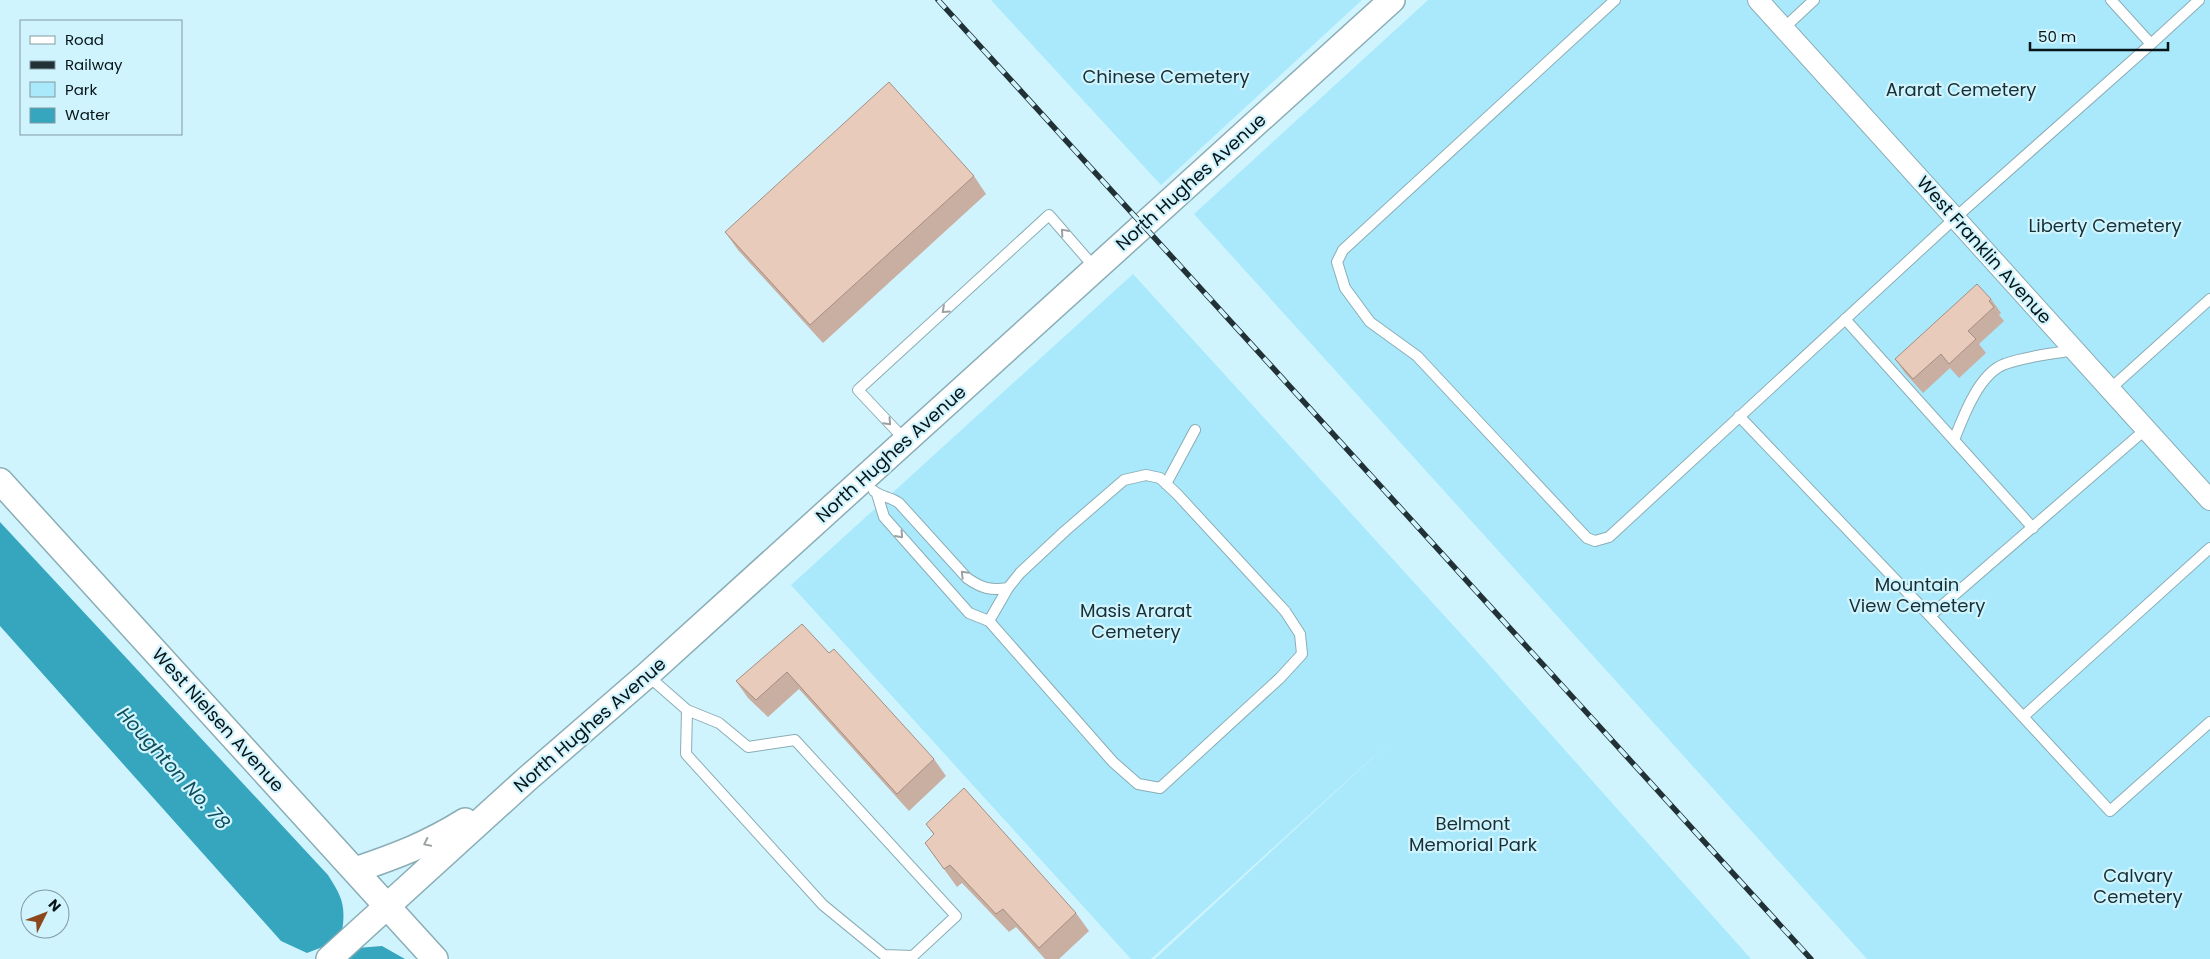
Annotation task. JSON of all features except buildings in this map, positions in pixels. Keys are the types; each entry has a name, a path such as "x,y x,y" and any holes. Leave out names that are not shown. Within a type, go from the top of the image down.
{"street":[{"name":"North Hughes Avenue","path":"329,959 528,779 647,675 870,487 906,441 1392,0"},
{"name":"West Franklin Avenue","path":"1758,0 2210,500"},
{"name":"West Nielsen Avenue","path":"0,481 435,959"},
{"path":"356,870 406,854 441,836 528,779"}],"lane":[{"path":"1615,0 1343,250 1337,262 1344,288 1370,322 1417,356 1587,538 1602,540 1609,536 1955,218 2199,0"},
{"path":"1784,28 1814,0"},
{"path":"2111,0 2150,44"},
{"path":"906,441 858,390 1049,215 1096,268"},
{"path":"2110,389 2210,299"},
{"path":"1845,320 2033,528"},
{"path":"1954,440 1967,404 1985,380 2003,364 2074,350"},
{"path":"1739,416 2024,716 2110,811 2210,722"},
{"path":"1930,616 2146,429"},
{"path":"1166,484 1195,430"},
{"path":"870,487 884,517 969,613 989,621 1112,762 1138,784 1160,788 1280,678 1302,654 1300,634 1285,611 1226,545 1160,478 1146,475 1124,480 1065,530 1020,573 1008,588 989,621"},
{"path":"870,487 894,498 967,578 979,586 994,590 1008,588"},
{"path":"2024,716 2210,548"},
{"path":"647,675 687,710 719,723 748,747 795,740 956,916 913,956 884,955 823,905 686,754 687,710"}],"green space":[{"name":"Chinese Cemetery","path":"991,0 1362,0 1161,185"},
{"name":"Mountain View Cemetery","path":"1428,0 2210,0 2210,959 1867,959 1194,214"},
{"name":"Masis Ararat Cemetery","path":"1133,274 1482,657 1751,959 1155,959 1396,736 1151,959 1131,959 791,585"}],"water":[{"name":"Houghton No. 78","path":"0,522 328,875 340,896 343,915 342,932 325,946 307,953 281,941 0,626"},
{"path":"382,946 405,959 345,959 357,948"}],"railway":[{"path":"938,0 1811,959"}],"park label":[{"name":"Ararat Cemetery","path":"1961,90"},
{"name":"Liberty Cemetery","path":"2105,226"},
{"name":"Belmont Memorial Park","path":"1473,834"},
{"name":"Calvary Cemetery","path":"2138,886"}]}
